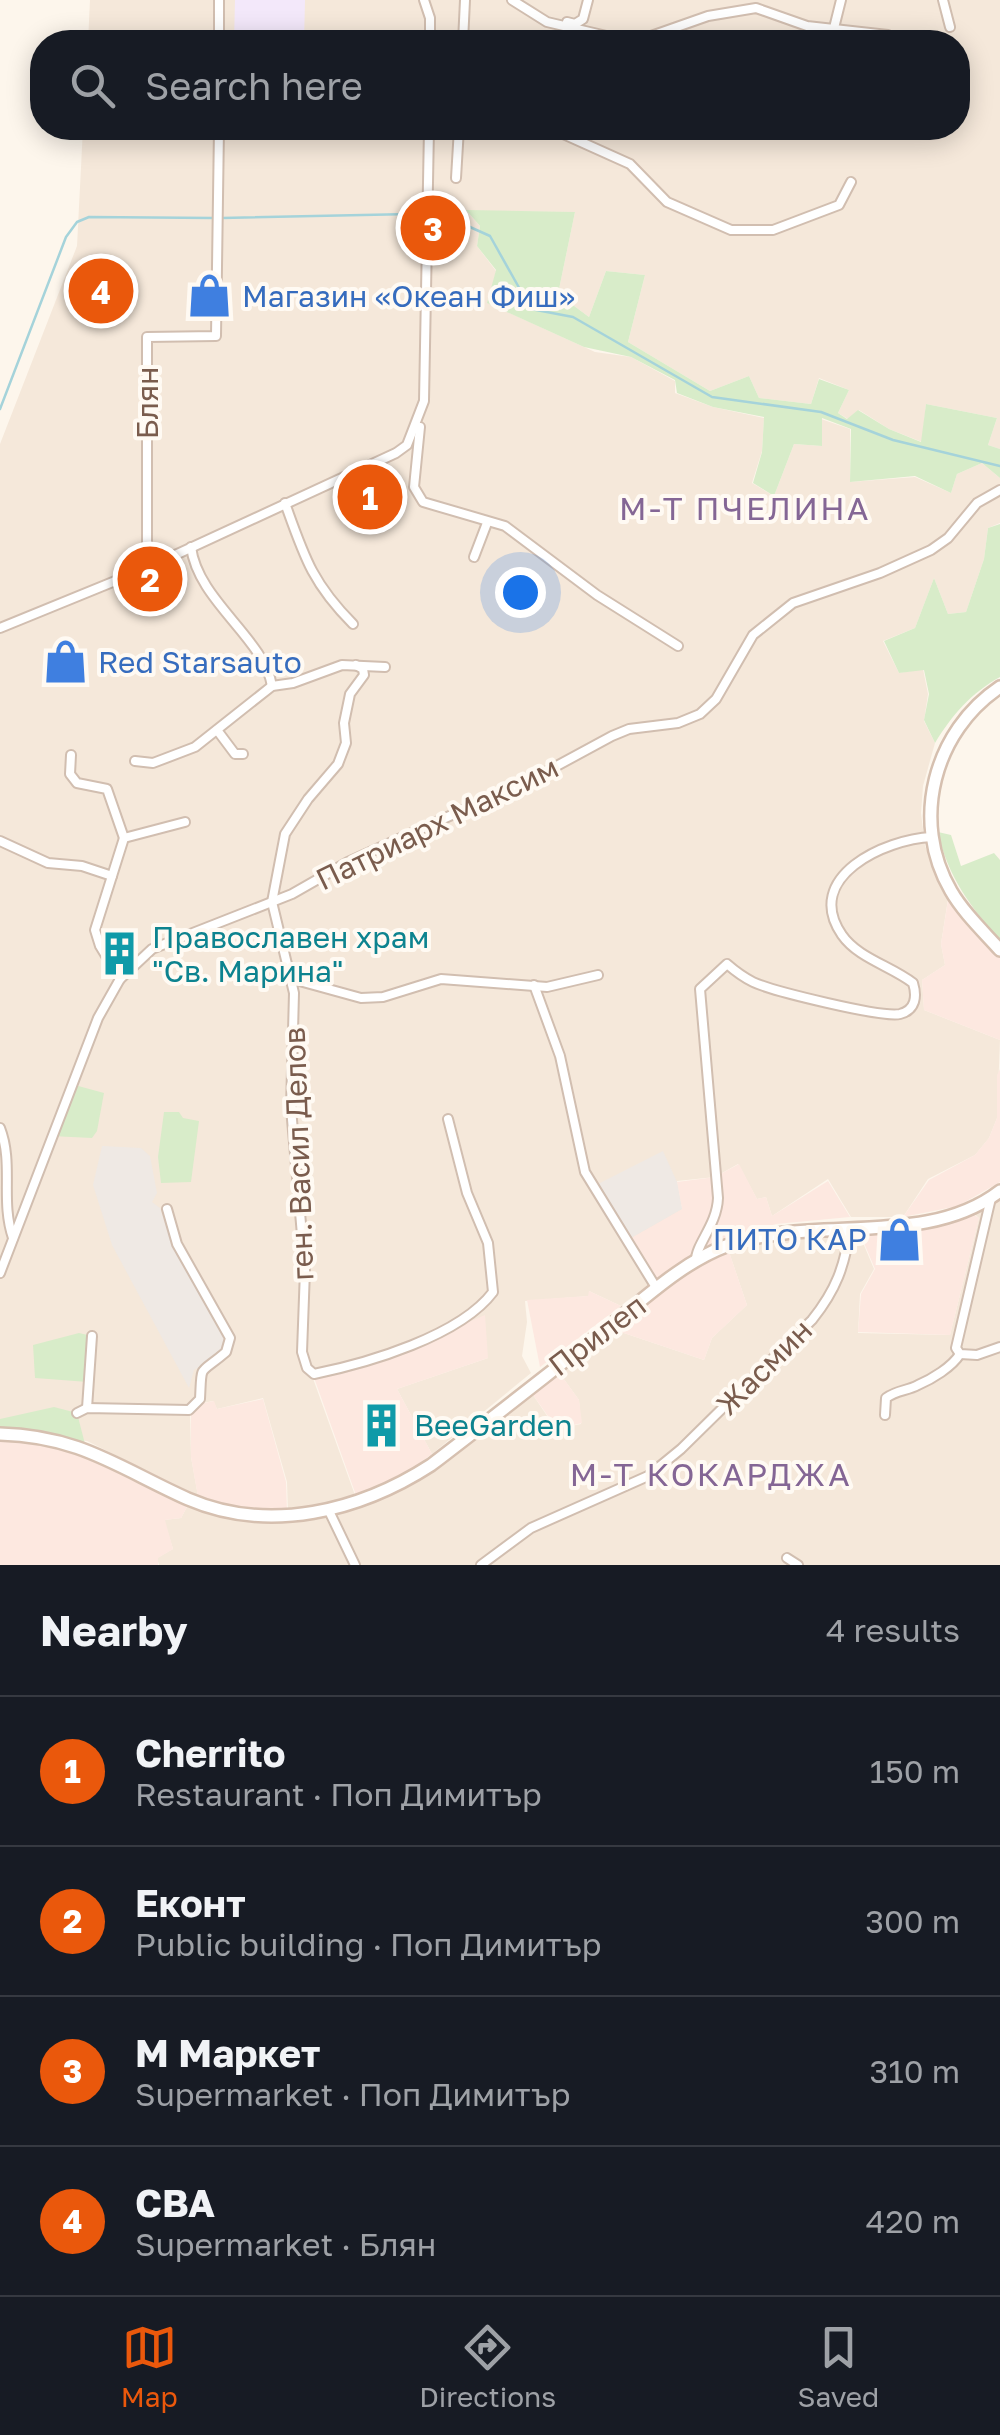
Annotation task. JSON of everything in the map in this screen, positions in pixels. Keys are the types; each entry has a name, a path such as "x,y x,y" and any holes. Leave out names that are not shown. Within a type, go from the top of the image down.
{"street":[{"path":"219,0 219,30"},
{"path":"424,0 430,30"},
{"path":"464,30 465,0"},
{"path":"512,0 540,19 582,30"},
{"path":"557,24 583,20 588,0"},
{"path":"834,28 841,0"},
{"path":"943,0 950,27"},
{"path":"672,30 756,8 807,26 849,30"},
{"name":"Блян","path":"147,568 147,337 216,336 220,140"},
{"path":"429,140 424,401 415,456 417,496 432,507 504,526 596,595 678,646"},
{"path":"456,178 458,140"},
{"path":"577,140 630,164 666,202 736,231 772,230 839,205 851,182"},
{"path":"0,628 147,568 406,445 424,401"},
{"name":"Патриарх Максим","path":"0,1273 98,1018 120,979 152,948 272,902 388,842 540,775 612,736 629,729 678,724 700,714 716,698 753,635 792,603 880,573 931,550 948,538 978,503 1000,490"},
{"path":"285,503 310,571 322,591 353,624"},
{"path":"474,557 487,522"},
{"path":"191,548 193,561 230,622 249,639 250,648 270,672 272,686"},
{"path":"134,761 152,763 195,746 272,686 293,684 342,665 385,668"},
{"name":"ген. Васил Делов","path":"356,665 364,675 350,694 346,709 346,743 338,764 285,834 272,902 292,979 291,1108 305,1270 302,1352 307,1368 314,1374 366,1360 430,1335 476,1312 493,1292 488,1243 468,1193 448,1119"},
{"path":"1000,687 970,711 952,734 940,760 932,837 951,892 1000,950"},
{"path":"216,730 235,754 243,754"},
{"path":"71,755 70,774 77,783 107,788 124,838 96,930 100,946 120,979"},
{"path":"124,838 186,822"},
{"path":"696,1260 717,1214 718,1185 700,990 727,964 768,988 885,1014 906,1011 916,994 913,983 860,952 843,936 832,910 832,899 834,886 845,870 891,844 932,837"},
{"path":"0,841 34,859 82,866 112,876"},
{"path":"292,979 361,998 382,998 440,980 559,985 598,975"},
{"path":"534,984 560,1056 584,1172 656,1290"},
{"path":"0,1128 6,1154 4,1212 13,1238"},
{"path":"960,1354 956,1343 996,1194"},
{"name":"Прилеп","path":"0,1434 86,1448 190,1499 218,1508 263,1515 330,1510 369,1499 431,1465 696,1260 725,1246 765,1234 934,1220 964,1212 996,1194"},
{"path":"77,1412 86,1408 160,1412 194,1408 201,1394 202,1368 226,1352 230,1344 178,1244 168,1209"},
{"name":"Жасмин","path":"481,1565 531,1528 648,1476 681,1449 812,1320 830,1297 842,1274 850,1228"},
{"path":"86,1408 92,1336"},
{"path":"960,1354 988,1353 1000,1347"},
{"path":"885,1415 886,1398 919,1385 960,1354"},
{"path":"330,1510 355,1565"},
{"path":"786,1558 798,1565"}],"shaded area":[{"path":"90,0 1000,0 1000,449 988,445 997,418 926,404 922,442 889,429 859,410 848,419 838,413 849,390 819,378 811,404 759,398 749,376 710,391 628,342 645,275 606,271 589,317 558,294 575,212 467,211 480,226 477,246 496,271 488,303 595,352 631,357 675,381 675,393 713,407 764,418 762,451 752,483 774,496 794,444 822,446 821,419 850,429 850,482 915,477 951,493 957,474 982,463 1000,478 1000,523 988,528 984,559 966,612 948,614 934,578 915,628 883,641 899,673 923,669 928,694 924,721 935,743 923,786 921,813 925,846 948,899 941,944 945,965 922,980 924,1010 1000,1040 997,1118 989,1138 975,1155 928,1179 903,1217 851,1217 828,1179 772,1216 766,1197 757,1199 738,1164 715,1177 677,1181 682,1209 654,1280 621,1306 589,1291 589,1296 525,1301 527,1322 522,1356 531,1373 432,1454 397,1389 488,1358 411,1345 311,1373 356,1498 319,1508 288,1511 287,1482 263,1398 217,1409 213,1401 198,1404 190,1411 191,1457 198,1496 87,1441 0,1429 0,444 77,246 82,140 970,140 970,30 89,30"},
{"path":"235,0 305,0 304,30 234,30"},
{"path":"948,900 1000,957 1000,1040 924,1010 922,980 945,965 941,944"},
{"path":"1000,1069 1000,1182 958,1206 903,1217 929,1180 975,1155 989,1138 997,1118"},
{"path":"102,1146 141,1148 150,1156 157,1193 152,1202 160,1208 174,1250 223,1329 224,1345 194,1370 189,1388 112,1245 93,1185"},
{"path":"663,1151 677,1182 682,1209 631,1238 598,1184"},
{"path":"739,1164 757,1199 766,1197 772,1216 828,1181 850,1217 776,1224 709,1245 654,1280 631,1238 682,1209 677,1182 715,1177"},
{"path":"1000,1196 1000,1565 159,1565 157,1558 173,1549 164,1520 181,1518 187,1507 254,1521 288,1521 351,1511 405,1487 531,1392 556,1429 581,1424 579,1400 558,1371 612,1329 704,1360 712,1338 747,1305 729,1252 756,1243 858,1231 874,1269 860,1294 858,1333 950,1335 979,1218 972,1212"},
{"path":"971,1213 979,1218 950,1335 858,1332 861,1294 875,1269 859,1231"},
{"path":"729,1252 747,1305 712,1338 704,1360 612,1329 697,1267"},
{"path":"589,1291 621,1306 540,1367 527,1300 588,1296"},
{"path":"485,1315 488,1358 397,1389 432,1454 400,1477 357,1498 312,1372 412,1346"},
{"path":"558,1371 579,1400 582,1423 557,1429 531,1392"},
{"path":"263,1399 286,1482 287,1511 229,1507 198,1497 191,1457 191,1411 199,1404 214,1401 217,1409"},
{"path":"0,1440 77,1452 187,1507 181,1518 165,1520 173,1549 158,1558 158,1565 0,1565"}],"green space":[{"path":"466,210 575,212 558,294 589,317 606,271 645,275 628,342 710,391 749,376 759,398 811,404 819,379 849,390 838,413 847,419 858,410 921,442 926,404 997,418 988,445 1000,449 1000,478 982,463 957,474 951,493 915,476 850,482 851,429 822,418 822,446 794,444 774,496 753,483 762,452 764,417 713,407 677,393 675,380 631,357 584,347 487,303 496,270 477,246 480,226"},
{"path":"1000,524 1000,677 963,706 935,743 924,720 929,694 924,670 899,673 884,641 915,628 934,578 948,614 966,612 984,559 988,528"},
{"path":"938,832 951,835 961,866 994,853 1000,860 1000,940 961,890 947,863"},
{"path":"71,1084 104,1093 97,1131 92,1138 51,1136"},
{"path":"164,1112 179,1112 183,1118 199,1121 191,1182 161,1183 158,1157"},
{"path":"79,1333 92,1336 88,1382 35,1378 33,1345"},
{"path":"54,1407 77,1413 85,1444 0,1431 0,1419"}],"waterway":[{"path":"439,213 449,217"},
{"path":"222,218 411,214"},
{"path":"0,409 66,237 77,222 89,217 214,218"},
{"path":"461,223 490,236 531,309 573,317 712,397 821,412 893,440 1000,466"}],"place":[{"name":"М Маркет","path":"433,228"},
{"name":"CBA","path":"101,291"},
{"name":"Магазин «Океан Фиш»","path":"209,296"},
{"name":"Cherrito","path":"370,497"},
{"name":"Еконт","path":"150,579"},
{"name":"Red Starsauto","path":"65,662"},
{"name":"Православен храм \"Св. Марина\"","path":"119,954"},
{"name":"ПИТО КАР","path":"900,1239"},
{"name":"BeeGarden","path":"381,1425"}],"district":[{"name":"М-Т ПЧЕЛИНА","path":"745,508"},
{"name":"М-Т КОКАРДЖА","path":"711,1474"}]}
